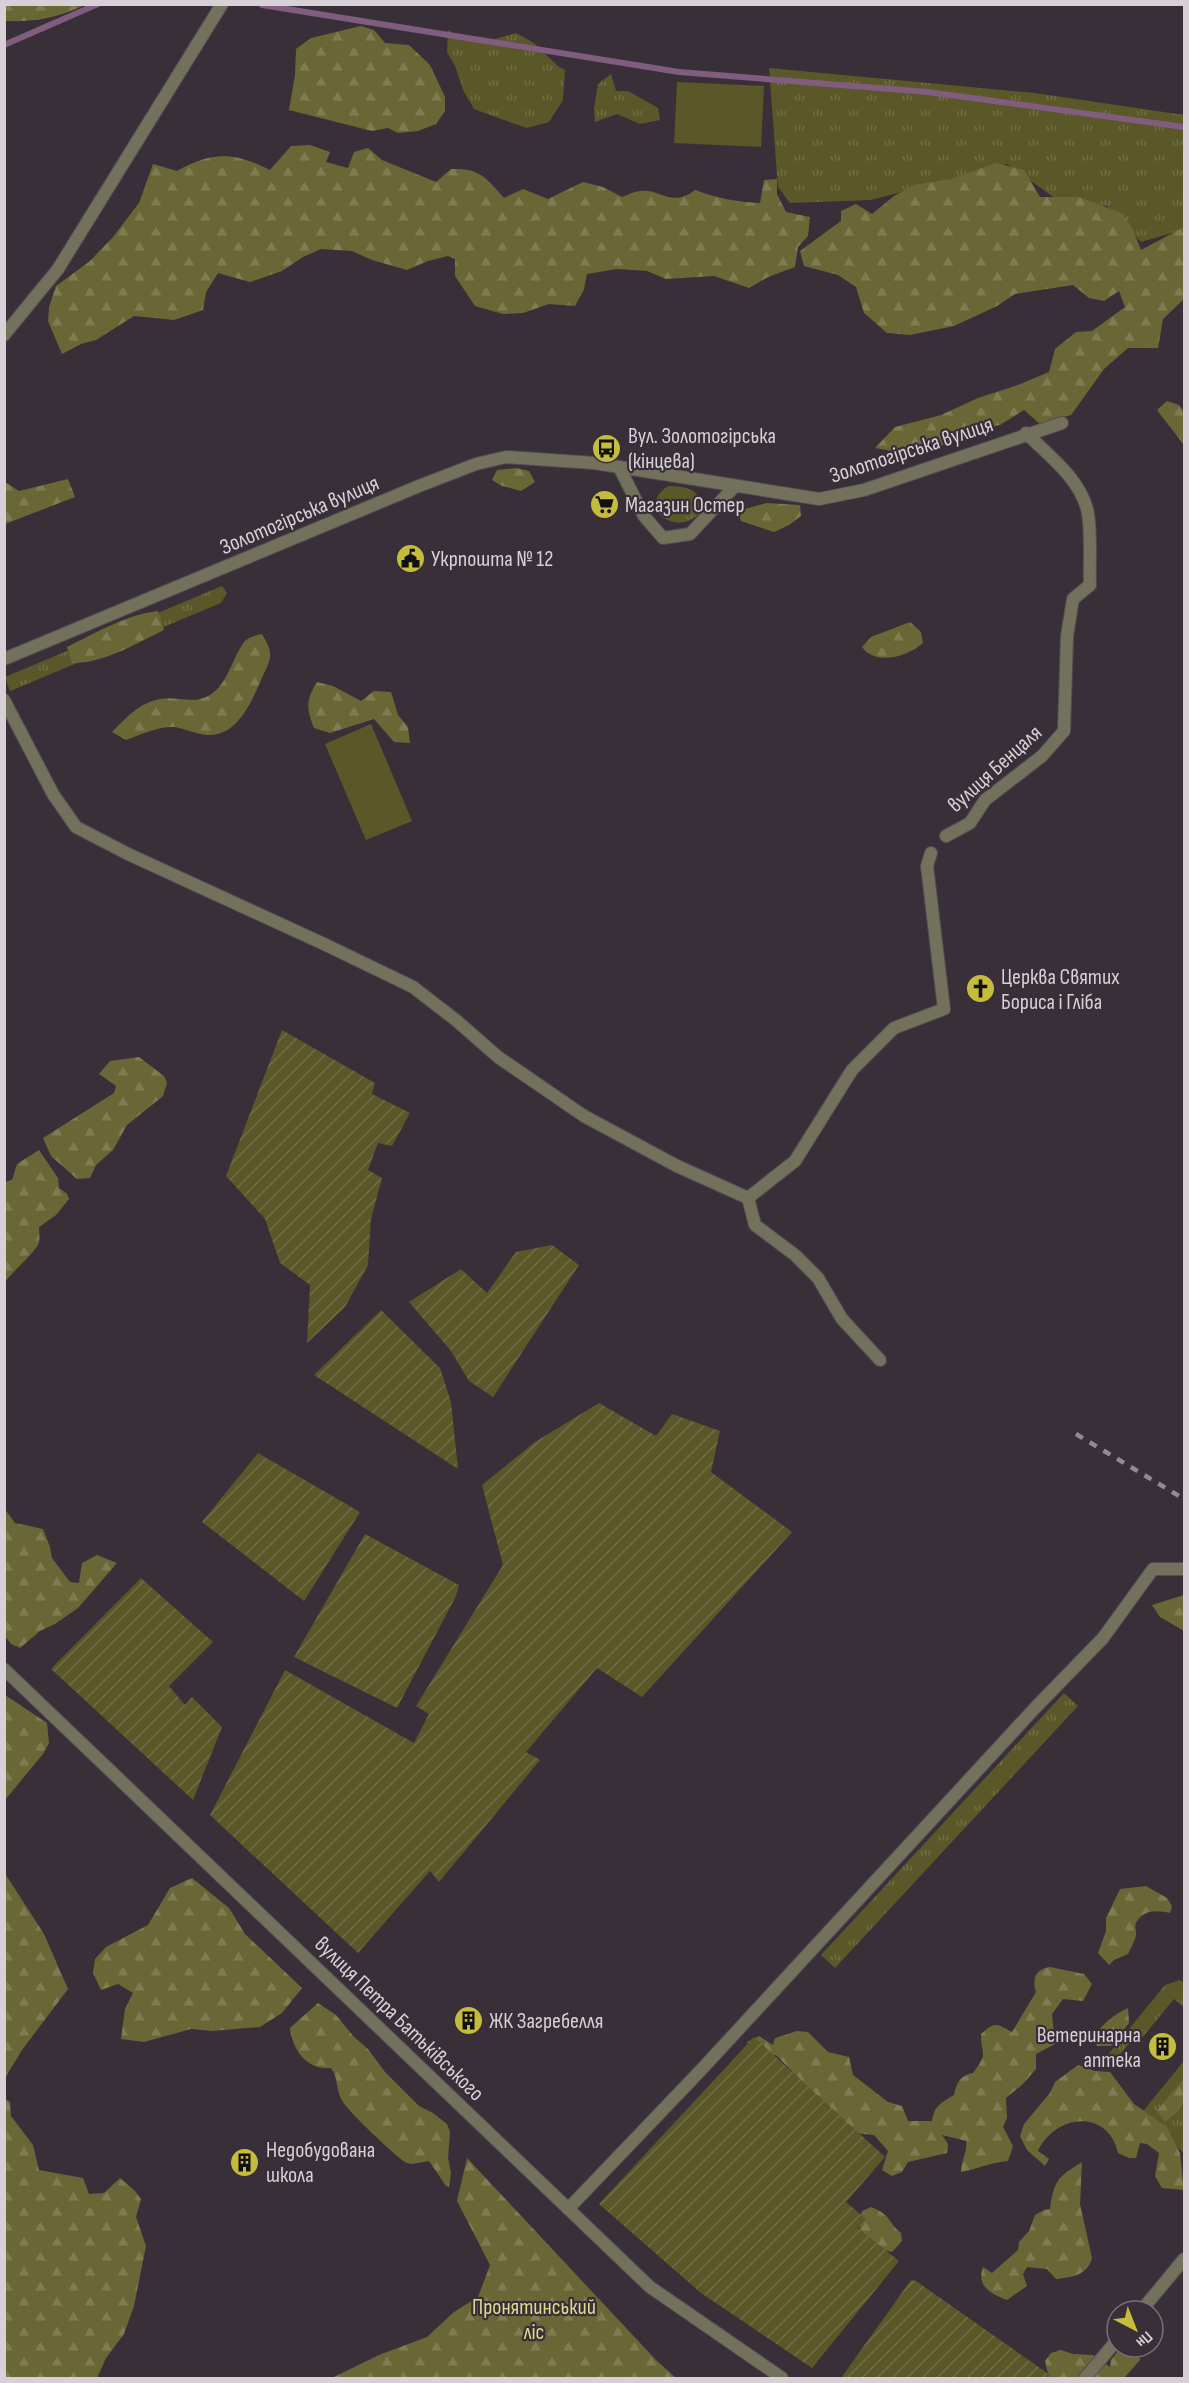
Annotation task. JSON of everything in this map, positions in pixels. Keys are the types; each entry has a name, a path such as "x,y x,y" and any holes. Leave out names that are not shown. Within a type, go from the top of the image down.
{"street":[{"path":"4,335 58,269 222,4"},
{"name":"Золотогірська вулиця","path":"4,659 418,486 476,464 506,458 594,463 819,499 864,490 1062,423"},
{"name":"вулиця Бенцаля","path":"946,836 970,823 985,801 1042,756 1064,731 1067,636 1073,600 1090,585 1088,511 1079,489 1067,473 1026,434"},
{"path":"619,467 644,516 663,538 690,534 735,486"},
{"path":"4,700 53,794 76,827 128,854 413,987 498,1057 584,1116 677,1166 748,1198"},
{"path":"748,1198 795,1161 852,1070 894,1028 944,1009 927,866 930,853"},
{"path":"748,1198 755,1225 795,1255 818,1278 842,1319 880,1360"},
{"path":"568,2209 1103,1638 1153,1569 1185,1569"},
{"name":"вулиця Петра Батьківського","path":"4,1669 650,2287 782,2379"},
{"path":"1151,2299 1185,2259"},
{"path":"1085,2379 1105,2355"}],"green space":[{"path":"5,4 85,5 46,18 5,21"},
{"path":"361,26 374,30 385,43 409,45 430,65 445,97 445,111 436,124 418,131 398,133 388,128 372,131 289,110 295,75 296,49 311,38"},
{"path":"448,30 473,41 516,33 534,43 565,70 563,100 549,122 527,128 474,109 447,52"},
{"path":"769,68 1035,93 1184,115 1184,232 1141,242 1107,206 1059,201 1007,164 871,200 790,203 778,187"},
{"path":"611,74 616,91 628,91 658,108 660,120 640,124 617,114 595,122 594,108 598,84"},
{"path":"677,82 764,86 761,147 674,143"},
{"path":"310,145 330,152 326,162 348,168 354,152 368,148 382,160 436,182 451,169 469,170 487,180 504,198 523,189 548,199 583,182 603,187 622,197 634,192 648,191 673,198 687,195 695,190 727,199 760,203 764,180 777,179 777,194 786,212 810,217 808,236 798,247 795,267 768,277 749,288 714,276 666,279 647,271 617,269 587,274 584,289 575,306 549,304 523,313 503,314 475,306 455,276 455,259 448,256 407,270 372,260 352,251 321,249 303,257 282,271 250,282 218,273 206,292 203,310 174,320 134,316 96,340 81,344 62,354 48,321 49,307 56,286 90,261 113,237 139,203 153,164 177,171 201,160 223,156 245,160 270,170 291,146"},
{"path":"996,163 1024,170 1040,197 1079,197 1122,213 1133,230 1141,250 1184,227 1184,299 1163,319 1158,348 1128,348 1104,369 1071,415 1040,424 1024,410 1000,425 972,430 939,447 910,454 875,448 895,427 941,415 978,398 1049,372 1055,349 1076,332 1092,331 1125,307 1119,291 1104,301 1089,298 1073,285 1015,294 997,306 954,326 910,335 887,333 864,313 856,287 838,275 804,266 800,251 841,221 841,211 856,204 872,214 894,196 914,185 951,179"},
{"path":"1167,401 1179,405 1184,412 1184,445 1157,410"},
{"path":"516,468 529,471 535,482 521,491 502,486 492,480 497,470"},
{"path":"68,479 75,497 5,524 5,482 19,491"},
{"path":"668,486 680,487 696,493 702,502 703,509 694,518 683,522 673,522 664,518 658,512 656,504 659,495"},
{"path":"767,503 800,505 801,516 774,532 741,521 737,511"},
{"path":"222,586 227,593 221,603 10,691 5,677"},
{"path":"158,611 164,630 108,656 72,663 67,647 122,620"},
{"path":"910,622 921,632 923,643 909,652 883,658 868,653 862,647 871,637"},
{"path":"262,634 269,647 269,662 247,708 235,725 218,734 207,735 169,727 126,740 112,732 133,712 152,701 166,698 192,700 210,695 222,684 245,641"},
{"path":"317,682 333,686 361,701 374,691 391,692 398,715 408,727 410,743 394,742 374,719 330,733 314,728 308,704"},
{"path":"371,724 412,821 366,840 325,744"},
{"path":"282,1030 375,1083 372,1094 410,1113 392,1146 378,1143 368,1170 382,1178 371,1219 368,1265 345,1307 307,1343 310,1285 280,1263 265,1219 226,1176"},
{"path":"139,1057 164,1076 167,1083 163,1096 127,1125 113,1150 96,1165 90,1178 77,1179 51,1156 43,1138 114,1093 116,1086 99,1074 110,1061"},
{"path":"39,1150 58,1178 59,1188 67,1194 69,1199 56,1215 39,1227 37,1246 5,1282 5,1182 12,1180 17,1164"},
{"path":"552,1245 579,1265 493,1397 469,1381 451,1351 409,1302 461,1269 487,1293 516,1252"},
{"path":"381,1310 440,1368 451,1402 458,1469 314,1375"},
{"path":"599,1403 656,1436 672,1414 720,1431 711,1472 792,1532 642,1697 597,1668 526,1752 540,1760 439,1882 430,1871 358,1953 210,1815 285,1670 414,1743 429,1714 416,1706 503,1565 482,1485 535,1442"},
{"path":"258,1453 360,1512 304,1601 202,1522"},
{"path":"4,1508 15,1523 43,1529 52,1558 70,1582 79,1583 82,1563 97,1555 117,1563 78,1608 40,1631 20,1648 11,1644 5,1636"},
{"path":"365,1534 459,1585 456,1596 397,1708 294,1657"},
{"path":"141,1578 213,1642 169,1686 185,1705 192,1697 222,1727 193,1800 51,1669"},
{"path":"1184,1595 1184,1631 1160,1617 1152,1605"},
{"path":"1064,1693 1078,1706 835,1968 821,1955"},
{"path":"5,1695 47,1723 49,1743 43,1754 5,1800"},
{"path":"4,1872 44,1934 68,1989 22,2050 5,2078"},
{"path":"192,1878 229,1908 245,1934 302,1988 282,2013 260,2027 212,2031 191,2029 144,2042 121,2039 125,2009 133,1993 118,1984 101,1990 93,1973 95,1959 106,1947 148,1925 170,1888"},
{"path":"1146,1886 1167,1898 1172,1906 1170,1913 1156,1911 1139,1918 1135,1926 1136,1936 1128,1954 1114,1960 1109,1965 1098,1953 1106,1931 1106,1918 1120,1889"},
{"path":"1050,1967 1084,1974 1092,1984 1083,2001 1063,1999 1052,2014 1055,2044 1036,2054 1036,2069 1006,2098 1007,2118 1003,2127 1013,2146 1008,2161 961,2172 966,2141 942,2135 948,2144 947,2153 908,2162 902,2172 892,2176 882,2170 888,2151 874,2135 853,2133 776,2055 757,2058 747,2042 759,2036 773,2045 775,2038 797,2031 808,2032 828,2052 849,2057 853,2075 888,2102 902,2106 908,2121 932,2121 937,2108 954,2095 960,2080 973,2073 981,2061 983,2054 981,2034 996,2025 1012,2032 1036,1992 1034,1983 1036,1975 1041,1970"},
{"path":"1180,1980 1184,1983 1184,2007 1174,1999 1137,2044 1132,2040 1109,2068 1102,2062 1165,1985"},
{"path":"318,2003 336,2015 354,2037 368,2049 385,2072 419,2106 447,2124 450,2132 449,2187 429,2161 407,2163 385,2145 343,2102 331,2068 315,2066 298,2051 290,2028"},
{"path":"1128,2008 1129,2023 1111,2046 1097,2046 1097,2034 1100,2029 1111,2018"},
{"path":"754,2037 885,2157 846,2202 866,2219 858,2228 899,2261 812,2368 701,2293 599,2204"},
{"path":"1184,2061 1184,2153 1139,2116"},
{"path":"1078,2065 1095,2071 1110,2072 1134,2104 1167,2127 1180,2153 1184,2190 1162,2188 1155,2176 1159,2153 1147,2144 1140,2143 1136,2158 1129,2158 1118,2153 1112,2138 1104,2128 1093,2123 1081,2121 1056,2129 1038,2151 1049,2159 1045,2166 1027,2150 1020,2136 1024,2124 1050,2093 1055,2082"},
{"path":"1184,2078 1183,2104 1165,2122 1157,2111"},
{"path":"4,2098 10,2102 11,2116 33,2145 39,2170 83,2178 89,2194 104,2193 120,2178 141,2199 136,2217 146,2246 134,2306 124,2334 106,2358 97,2378 5,2378"},
{"name":"Пронятинський ліс","path":"467,2158 656,2360 676,2378 332,2378 379,2355 427,2337 454,2312 478,2297 490,2265 457,2201"},
{"path":"1082,2162 1080,2204 1092,2258 1087,2269 1073,2276 1056,2279 1047,2269 1027,2267 1023,2274 1027,2286 1007,2300 991,2292 983,2284 981,2274 983,2267 992,2273 1018,2250 1019,2242 1029,2231 1035,2215 1050,2209 1058,2180"},
{"path":"871,2207 886,2216 901,2233 902,2241 892,2252 881,2249 860,2231 859,2220 862,2211"},
{"path":"911,2280 916,2281 1050,2375 1048,2378 841,2378"},
{"path":"1061,2350 1073,2354 1093,2355 1110,2367 1111,2360 1140,2360 1124,2378 1049,2378 1045,2361 1051,2353"}],"waterway":[{"path":"4,45 98,4"},
{"path":"262,5 679,72 928,92 1184,127"}],"railway":[{"path":"1076,1434 1184,1499"}],"place":[{"name":"Вул. Золотогірська (кінцева)","path":"607,448"},
{"name":"Магазин Остер","path":"604,504"},
{"name":"Укрпошта № 12","path":"410,558"},
{"name":"Церква Святих Бориса і Гліба","path":"980,989"},
{"name":"ЖК Загребелля","path":"468,2020"},
{"name":"Ветеринарна аптека","path":"1162,2047"},
{"name":"Недобудована школа","path":"245,2162"}]}
